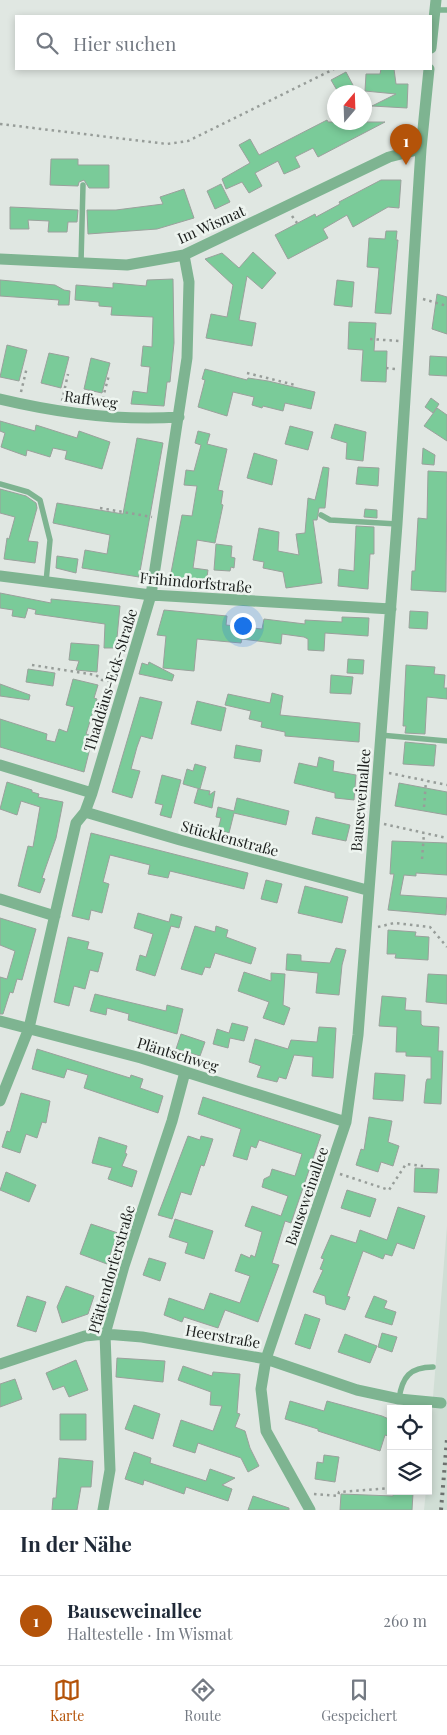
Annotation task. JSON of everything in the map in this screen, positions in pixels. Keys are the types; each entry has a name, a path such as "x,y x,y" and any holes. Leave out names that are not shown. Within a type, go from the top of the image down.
{"street":[{"path":"432,37 435,5"},
{"name":"Bauseweinallee","path":"310,1510 266,1430 261,1389 266,1359 331,1172 346,1122 358,1035 367,890 391,609 421,148 429,70"},
{"name":"Im Wismat","path":"0,259 126,265 184,255 389,157 421,148"},
{"name":"Thaddäus-Eck-Straße","path":"0,1102 30,1028 76,823 85,812 92,793 151,595 180,417 187,358 189,282 184,255"},
{"name":"Raffweg","path":"0,399 98,416 143,420 180,417"},
{"name":"Frihindorfstraße","path":"0,576 151,595 391,609"},
{"path":"0,765 92,793"},
{"name":"Stücklenstraße","path":"85,812 189,843 367,890"},
{"path":"0,899 55,916"},
{"name":"Pläntschweg","path":"0,1021 185,1072 346,1122"},
{"name":"Pfättendorferstraße","path":"103,1510 110,1470 105,1334 124,1266 172,1121 185,1072"},
{"name":"Heerstraße","path":"0,1364 85,1336 105,1334 142,1337 266,1359 357,1390 399,1399 441,1402"}],"lane":[{"path":"435,5 447,10"},
{"path":"81,263 83,185"},
{"path":"0,484 28,492 40,500 42,516 50,540 46,582"},
{"path":"321,515 330,520 397,524"},
{"path":"380,735 447,741"},
{"path":"399,1399 405,1375 413,1370 433,1367"}],"path":[{"path":"0,124 167,144 188,141 332,70"},
{"path":"293,217 297,224"},
{"path":"423,299 447,306"},
{"path":"370,339 409,341"},
{"path":"18,403 27,367"},
{"path":"247,373 295,385"},
{"path":"60,410 68,374"},
{"path":"98,416 109,375"},
{"path":"100,508 163,519"},
{"path":"32,665 96,675 102,680 125,684"},
{"path":"377,771 447,785"},
{"path":"424,807 426,780"},
{"path":"373,823 447,838"},
{"path":"422,859 424,832"},
{"path":"365,930 394,923 430,926 447,947"},
{"path":"331,1172 389,1190 406,1164 423,1166"},
{"path":"303,1495 338,1496 339,1492 387,1488"}],"shaded area":[{"path":"447,1226 447,1510 424,1510 426,1495 432,1495 432,1409"}],"building":[{"path":"381,70 394,70 396,84 408,84 407,108 372,106 396,94 372,92 372,85 365,85 366,74 380,74"},
{"path":"346,72 353,85 334,85 331,80"},
{"path":"327,120 327,130 370,130 318,157 313,148 295,157 300,167 284,174 278,161 255,173 262,186 249,193 242,182 226,189 222,179 250,163 239,145 250,139 259,155"},
{"path":"372,122 385,122 372,129"},
{"path":"51,159 78,159 78,165 109,165 109,188 89,188 84,180 79,182 78,186 50,185"},
{"path":"381,180 401,180 399,208 388,207 353,227 347,215 323,229 328,238 288,259 275,235 315,214 316,217 340,204 339,202"},
{"path":"221,184 230,202 215,209 207,191"},
{"path":"184,189 194,218 157,229 88,234 87,210 116,210 163,204 160,197"},
{"path":"10,207 78,210 77,222 68,222 67,232 48,232 49,221 28,220 29,229 10,229"},
{"path":"386,231 397,231 396,240 398,240 391,314 375,313 379,268 367,267 369,238 385,239"},
{"path":"253,252 276,273 262,289 247,276 239,320 256,323 252,346 206,338 211,314 227,317 233,285 205,259 222,253 239,268"},
{"path":"173,279 174,343 170,382 167,382 164,406 131,404 133,391 147,393 150,367 141,366 143,346 152,347 153,317 111,315 112,307 99,306 99,302 75,300 76,285 113,288 113,283 146,286 147,280"},
{"path":"0,280 55,285 70,291 69,305 58,305 59,300 0,296"},
{"path":"337,280 354,282 352,307 334,305"},
{"path":"437,294 447,297 447,334 432,329"},
{"path":"349,322 376,323 374,351 387,351 386,382 361,381 363,350 348,349"},
{"path":"7,345 27,350 19,381 0,377"},
{"path":"49,353 69,357 61,388 41,383"},
{"path":"430,356 447,357 447,376 429,375"},
{"path":"91,358 110,363 102,393 84,389"},
{"path":"205,369 247,380 248,378 268,381 315,392 311,409 285,403 283,411 263,406 262,408 252,405 254,397 233,392 227,416 198,407 205,380 202,379"},
{"path":"431,398 439,404 433,413 425,407"},
{"path":"437,408 447,415 447,441 424,426"},
{"path":"0,421 35,431 36,425 77,438 79,431 110,442 102,469 65,459 67,451 53,448 50,457 27,450 26,456 1,447 5,433 0,431"},
{"path":"335,424 366,432 363,461 346,459 347,443 331,438"},
{"path":"290,426 313,432 308,450 285,444"},
{"path":"198,431 210,434 207,444 227,449 218,490 223,491 221,504 223,505 215,543 197,540 193,568 208,570 206,584 170,578 182,515 192,516 197,486 184,485 186,470 194,471 201,445 195,443"},
{"path":"137,438 163,443 139,577 82,568 85,550 107,554 110,535 53,523 57,503 123,514"},
{"path":"423,448 435,455 434,465 422,464"},
{"path":"254,453 277,460 272,485 247,478"},
{"path":"323,467 329,468 325,508 319,508 317,520 313,520 322,583 286,588 283,572 263,568 264,562 253,560 259,528 279,532 278,551 299,555 296,534 305,533 308,498 315,500"},
{"path":"358,467 379,468 378,486 356,484"},
{"path":"428,471 447,472 446,592 411,590 412,571 415,571 418,518 427,519"},
{"path":"0,489 26,496 36,503 37,508 28,541 38,542 35,563 4,559 7,538 9,539 15,517 0,513"},
{"path":"365,509 377,510 377,518 364,517"},
{"path":"356,526 374,527 374,554 370,554 368,589 338,586 339,569 354,571"},
{"path":"216,544 232,546 231,557 235,558 234,568 231,567 230,571 214,570"},
{"path":"57,556 78,559 76,573 56,568"},
{"path":"0,593 51,603 51,599 120,606 116,648 104,648 105,624 35,614 36,610 28,608 25,618 12,616 13,610 0,608"},
{"path":"164,610 227,616 226,625 262,629 264,619 305,624 305,620 342,622 342,617 369,618 368,636 325,633 324,651 308,650 308,639 304,637 282,634 281,644 242,639 241,643 197,639 194,671 163,668 166,636 157,635"},
{"path":"410,611 428,612 427,629 409,628"},
{"path":"71,643 99,645 97,672 76,670 79,661 69,660"},
{"path":"348,659 364,660 363,674 347,673"},
{"path":"149,662 174,675 172,681 139,674 142,663 148,665"},
{"path":"406,665 435,667 434,674 445,675 444,688 447,688 447,699 427,697 425,734 405,733 406,726 403,726"},
{"path":"28,669 55,673 53,686 26,682"},
{"path":"331,675 353,677 351,694 330,693"},
{"path":"73,679 98,685 94,698 97,699 86,734 93,736 84,772 0,747 0,719 47,734 46,740 55,742 59,729 67,732 74,707 66,705"},
{"path":"0,684 30,695 29,700 0,696"},
{"path":"272,693 283,696 280,715 360,723 359,742 285,736 285,732 261,727 262,722 249,719 251,711 225,705 228,694 270,703"},
{"path":"140,697 162,702 152,739 141,736 137,747 131,769 140,771 132,798 112,792"},
{"path":"197,701 226,708 221,731 191,724"},
{"path":"405,742 436,745 434,766 403,764"},
{"path":"236,745 262,750 260,762 234,758"},
{"path":"319,757 334,761 333,771 356,775 354,800 335,798 335,793 294,783 299,763 317,767"},
{"path":"195,764 206,767 200,789 183,784 187,769 193,771"},
{"path":"162,775 181,780 171,818 160,815 163,805 155,803"},
{"path":"7,782 32,790 32,792 39,794 38,797 63,802 56,838 42,878 45,879 40,893 18,886 28,846 33,847 40,807 21,801 17,815 0,809"},
{"path":"399,783 447,792 447,815 395,806"},
{"path":"198,789 210,791 209,795 215,791 212,808 194,803"},
{"path":"237,798 289,811 286,825 234,813 229,833 218,830 221,818 216,817 218,807 234,811"},
{"path":"316,817 350,825 346,841 312,834"},
{"path":"91,833 248,873 244,889 170,871 168,878 148,874 150,865 110,855 103,882 109,884 102,913 91,910 89,920 72,916"},
{"path":"392,841 447,843 447,875 416,873 416,876 404,875 400,895 447,898 446,915 388,910 394,874 390,874"},
{"path":"266,880 282,884 277,903 261,899"},
{"path":"305,886 348,897 342,923 298,913"},
{"path":"138,913 169,922 171,914 182,917 179,928 171,926 155,976 136,970 140,955 146,957 153,934 134,928"},
{"path":"0,918 36,929 22,980 17,979 13,993 10,992 3,1014 0,1014 0,977 7,979 15,951 0,945"},
{"path":"195,926 215,932 216,926 228,930 226,937 256,948 251,964 215,953 210,968 205,967 202,975 181,969"},
{"path":"388,930 416,932 415,936 429,937 428,960 395,958 396,954 387,954"},
{"path":"68,937 89,942 87,949 103,953 98,972 90,970 85,989 74,986 69,1006 54,1002"},
{"path":"336,948 346,950 342,965 339,995 316,993 318,973 286,970 287,954 301,955 301,961 330,963"},
{"path":"244,972 271,981 271,973 285,974 283,1005 290,1008 284,1025 263,1018 269,1002 238,991"},
{"path":"428,974 447,975 447,1004 426,1002"},
{"path":"95,994 166,1011 167,1005 183,1009 177,1034 128,1020 129,1014 107,1008 106,1015 90,1011"},
{"path":"382,996 406,998 405,1010 421,1011 421,1024 423,1026 439,1027 438,1051 443,1051 441,1104 424,1103 426,1082 427,1079 431,1079 431,1057 406,1056 406,1052 396,1052 397,1027 379,1026"},
{"path":"232,1023 248,1027 244,1041 230,1038 228,1048 213,1044 217,1029 229,1033"},
{"path":"319,1027 336,1028 333,1078 312,1076 313,1057 294,1055 286,1079 279,1077 277,1082 257,1077 261,1066 249,1062 255,1039 288,1049 291,1040 317,1042"},
{"path":"181,1034 205,1042 200,1056 176,1049"},
{"path":"37,1049 130,1078 131,1075 143,1079 140,1088 163,1096 158,1113 84,1088 88,1075 67,1069 64,1078 32,1069"},
{"path":"375,1073 405,1075 403,1101 373,1099"},
{"path":"21,1093 50,1101 46,1123 42,1122 37,1138 26,1134 20,1153 2,1147 7,1131 10,1132"},
{"path":"203,1097 321,1135 291,1223 285,1221 272,1263 279,1265 258,1322 225,1310 218,1328 184,1317 182,1322 164,1315 169,1298 204,1310 210,1293 240,1303 250,1276 235,1271 241,1254 250,1258 251,1255 255,1257 262,1232 245,1226 252,1206 281,1216 288,1196 262,1187 264,1179 270,1176 272,1169 295,1176 302,1154 259,1140 256,1148 251,1146 247,1160 233,1156 241,1129 198,1114"},
{"path":"369,1117 392,1121 388,1142 399,1146 393,1166 381,1162 378,1172 356,1165 361,1149 364,1150"},
{"path":"188,1136 200,1140 201,1136 213,1139 204,1166 201,1165 191,1195 181,1192 172,1219 158,1215"},
{"path":"99,1137 127,1146 125,1153 127,1154 122,1166 137,1171 132,1187 108,1179 112,1168 92,1163"},
{"path":"415,1168 439,1169 437,1193 414,1192"},
{"path":"6,1172 36,1185 29,1202 0,1190"},
{"path":"347,1190 376,1199 370,1217 341,1208"},
{"path":"398,1207 425,1216 414,1249 397,1243 392,1256 385,1254 383,1259 363,1251 347,1296 350,1297 345,1310 326,1304 325,1296 313,1292 323,1270 320,1269 324,1259 321,1258 331,1235 356,1243 360,1230 387,1240"},
{"path":"175,1219 213,1231 204,1259 185,1253 188,1243 169,1237"},
{"path":"91,1224 118,1233 107,1264 80,1254"},
{"path":"149,1258 166,1263 160,1281 143,1275"},
{"path":"66,1286 94,1296 88,1314 62,1323 57,1307"},
{"path":"27,1296 46,1302 36,1332 17,1326"},
{"path":"374,1296 387,1301 384,1308 396,1312 392,1325 365,1317"},
{"path":"305,1314 320,1319 310,1349 295,1344"},
{"path":"382,1333 397,1337 392,1352 378,1347"},
{"path":"345,1334 377,1346 370,1363 338,1352"},
{"path":"117,1358 165,1361 163,1382 116,1377"},
{"path":"76,1360 88,1390 69,1397 64,1386 53,1390 46,1373"},
{"path":"183,1366 212,1376 213,1372 240,1374 237,1413 240,1414 235,1427 245,1431 250,1448 259,1466 248,1472 241,1458 198,1443 195,1453 173,1446 181,1420 213,1431 222,1406 210,1405 211,1392 178,1380"},
{"path":"15,1379 22,1399 0,1407 0,1384"},
{"path":"290,1401 324,1411 327,1401 387,1418 387,1436 385,1435 380,1451 285,1419"},
{"path":"134,1405 160,1414 153,1439 125,1429"},
{"path":"60,1414 86,1414 86,1440 60,1440"},
{"path":"134,1452 151,1458 150,1463 206,1481 210,1469 235,1478 222,1485 232,1489 228,1501 186,1487 184,1494 144,1480 143,1485 125,1479"},
{"path":"324,1455 339,1457 335,1482 315,1479 317,1462 323,1463"},
{"path":"59,1458 93,1461 91,1487 81,1487 77,1510 52,1510 53,1498 56,1498"},
{"path":"341,1494 413,1495 412,1510 340,1510"},
{"path":"253,1496 289,1508 289,1510 248,1510"}],"railway":[{"path":"441,1510 447,1439"}],"place":[{"name":"Bauseweinallee","path":"406,165"}]}
